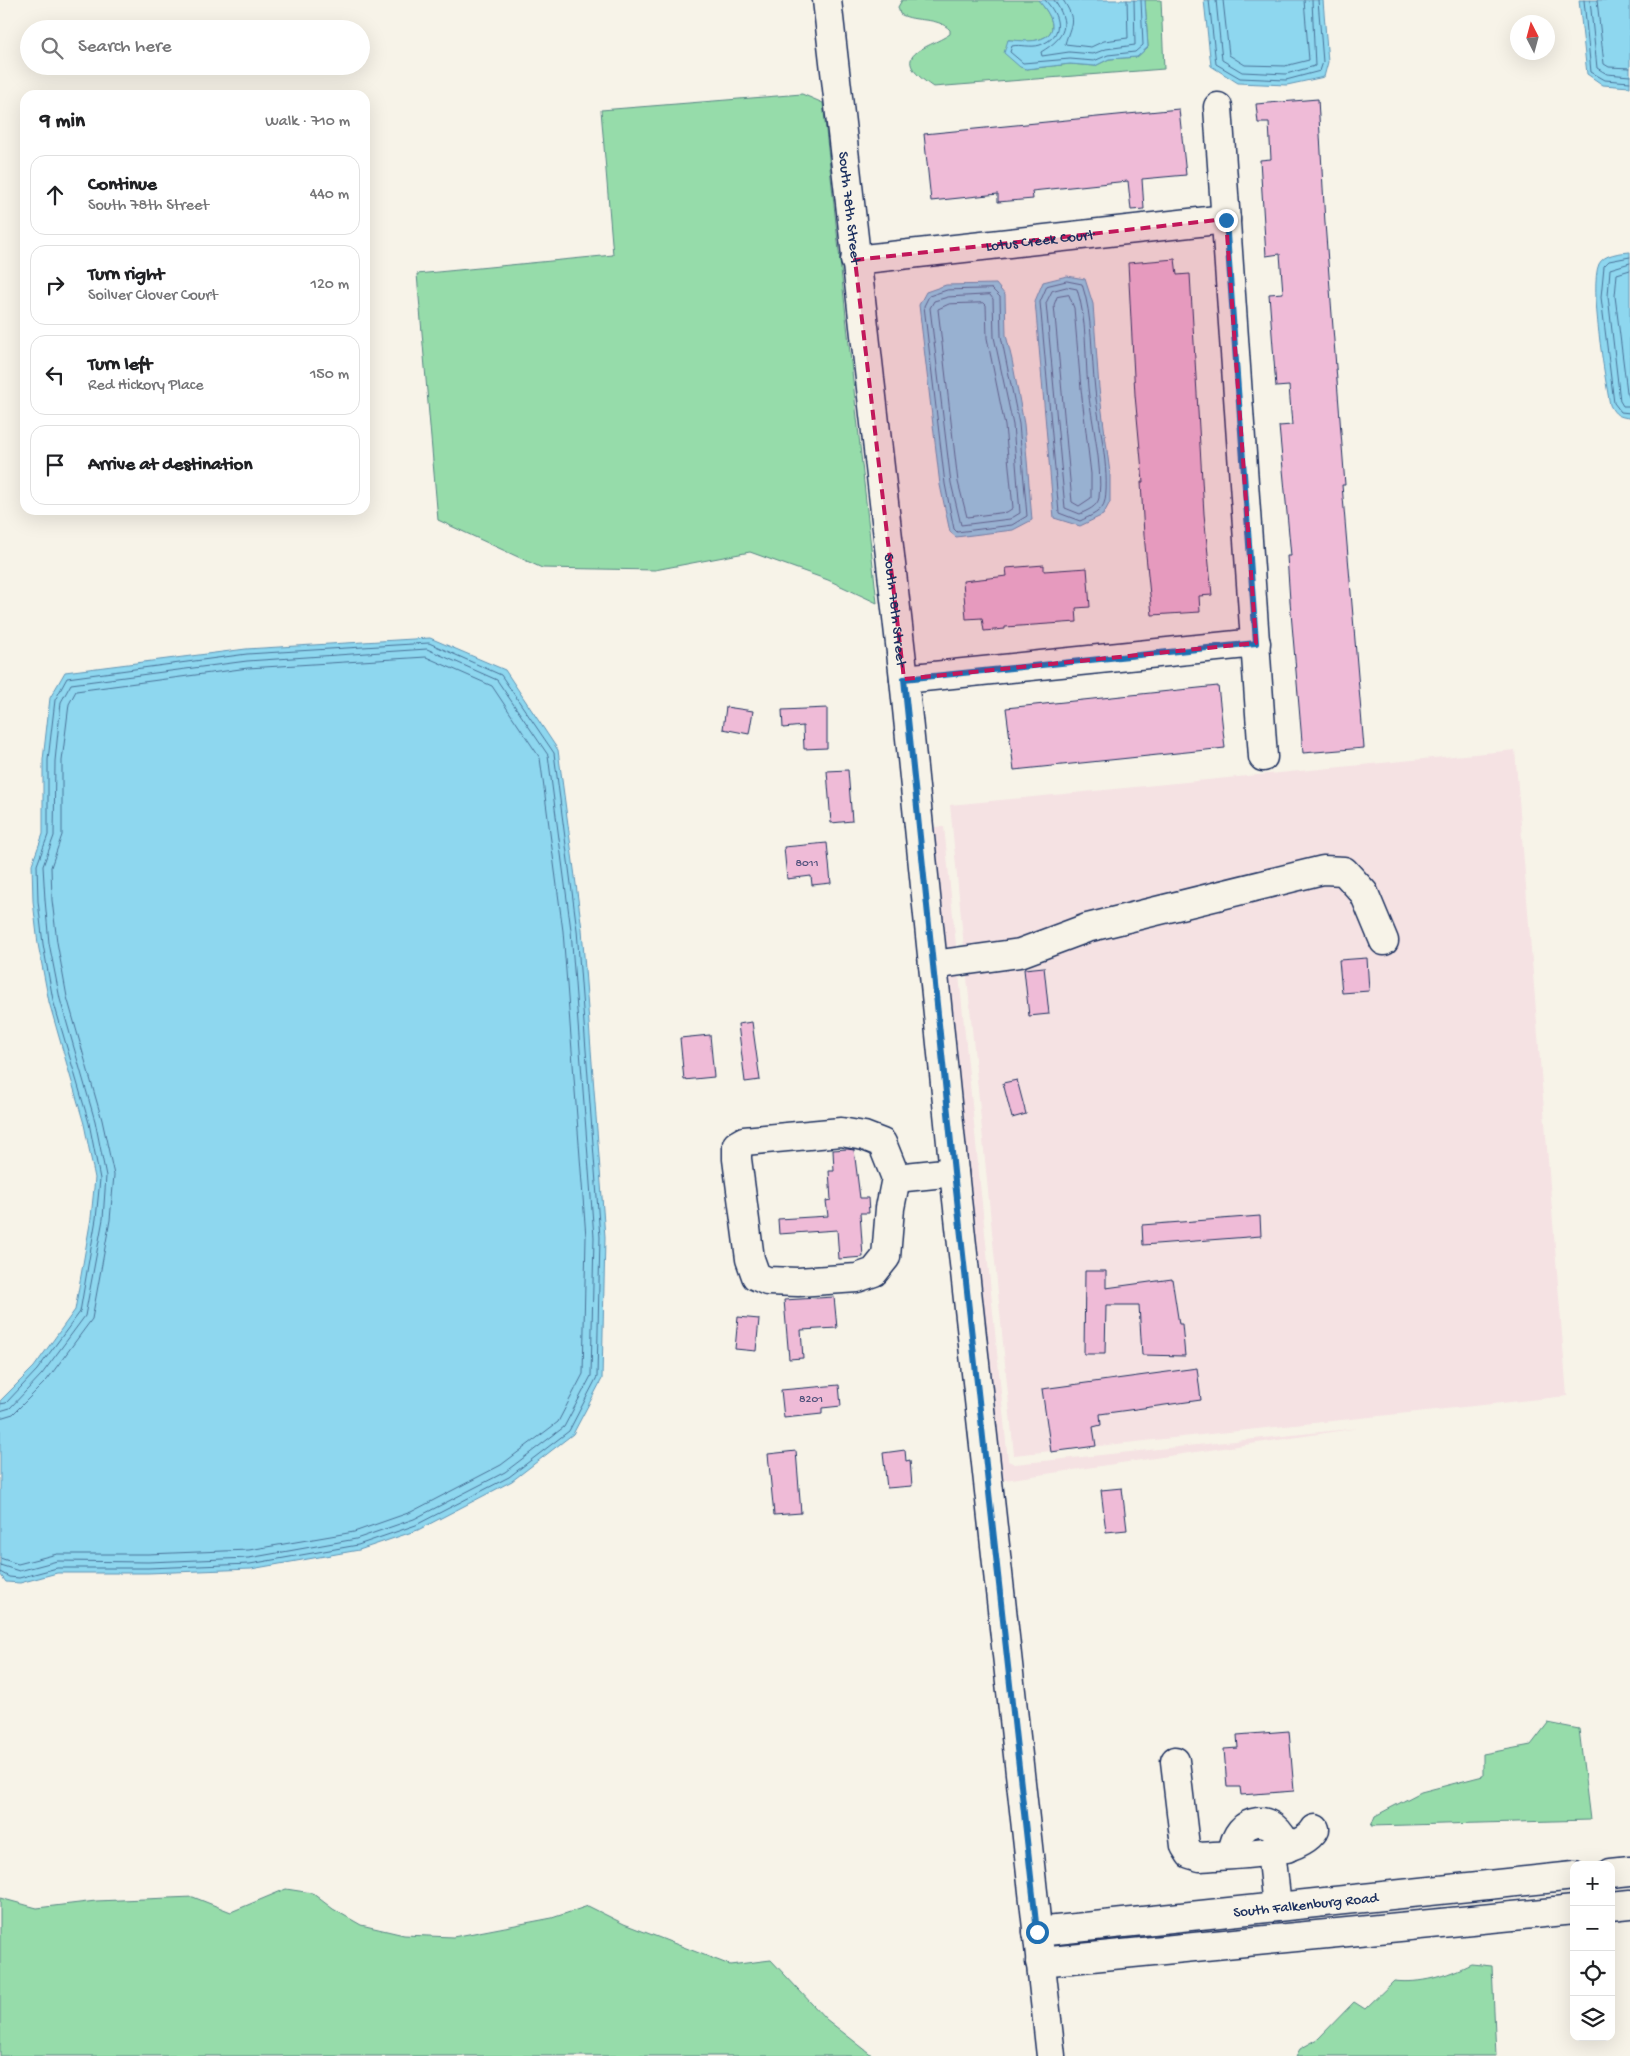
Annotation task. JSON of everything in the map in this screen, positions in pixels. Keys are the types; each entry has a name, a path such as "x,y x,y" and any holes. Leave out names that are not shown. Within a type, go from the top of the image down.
{"street":[{"name":"South 78th Street","path":"827,0 904,679 954,1172 1051,2056"},
{"path":"1218,106 1263,757"},
{"name":"Lotus Creek Court","path":"855,260 1226,220"},
{"path":"904,679 1256,643"},
{"path":"933,965 1020,953 1087,928 1323,870 1344,871 1364,894 1384,941"},
{"path":"841,1132 864,1136 882,1143 896,1178 890,1208 886,1257 874,1272 857,1278 798,1282 766,1281 756,1276 750,1259 737,1159 737,1145 744,1141 841,1132"},
{"path":"896,1178 954,1172"},
{"path":"1175,1761 1185,1846 1190,1854 1200,1857 1279,1850 1310,1838 1316,1829"},
{"path":"1277,1907 1279,1850"},
{"path":"1615,1873 1630,1871"},
{"name":"South Falkenburg Road","path":"1037,1932 1570,1876"},
{"path":"1615,1906 1630,1904"},
{"path":"1040,1962 1570,1910"}],"highlighted area":[{"path":"1226,219 1256,643 904,679 855,260"}],"shaded area":[{"path":"1515,750 1567,1396 1014,1455 950,805"},
{"path":"944,826 1008,1461 1015,1464 1359,1428 998,1481 929,828"}],"green space":[{"path":"902,0 1038,0 1050,17 1052,28 1050,33 1034,41 1008,40 1027,69 1070,64 1095,66 1109,59 1137,57 1148,47 1145,0 1161,0 1164,69 933,87 919,76 912,67 911,60 914,54 921,49 950,34 950,30 933,21 906,17 900,14 898,7"},
{"path":"802,94 823,103 877,603 828,580 750,552 655,570 542,568 438,520 417,274 613,255 601,110"},
{"path":"1548,1723 1579,1729 1590,1820 1371,1826 1375,1816 1421,1792 1483,1776 1483,1754 1531,1745"},
{"path":"286,1889 312,1893 333,1909 361,1925 404,1935 453,1937 552,1918 588,1906 624,1924 730,1965 771,1960 826,2019 873,2056 0,2056 0,1898 37,1908 96,1901 193,1897 231,1912"},
{"path":"1471,1964 1492,1966 1496,2056 1296,2056 1300,2049 1318,2039 1354,2002 1365,2009 1394,1981 1424,1980"}],"water":[{"path":"1038,0 1145,0 1148,47 1137,57 1109,59 1095,66 1070,64 1026,69 1020,67 1004,53 1008,40 1037,40 1050,33 1052,28 1047,11"},
{"path":"1204,0 1323,0 1328,62 1324,77 1287,85 1238,83 1211,66"},
{"path":"1579,0 1630,0 1630,87 1603,85 1587,74"},
{"path":"1630,252 1630,418 1618,415 1610,405 1599,333 1596,275 1599,264 1605,258"},
{"path":"1067,276 1085,279 1093,304 1099,388 1110,473 1110,502 1103,515 1080,526 1054,518 1035,301 1043,282"},
{"path":"996,284 1005,295 1006,335 1024,424 1032,520 1013,530 956,537 950,532 940,485 919,305 926,292 946,285"},
{"path":"430,638 505,670 558,750 582,929 605,1237 602,1379 573,1434 512,1481 418,1530 359,1550 251,1569 148,1573 57,1573 20,1583 6,1582 0,1574 0,1401 34,1367 75,1310 91,1218 95,1178 84,1124 49,1002 38,944 33,901 32,864 43,834 43,760 50,698 65,672 246,649"}],"building":[{"path":"1318,99 1325,223 1345,485 1342,485 1364,748 1303,753 1287,556 1291,556 1279,426 1292,425 1289,386 1276,387 1269,294 1283,293 1280,254 1266,256 1260,160 1271,159 1269,123 1258,123 1256,104"},
{"path":"1179,109 1186,175 1142,179 1144,209 1131,210 1128,181 1032,191 1033,199 998,202 998,194 931,201 924,134"},
{"path":"1175,259 1177,275 1190,274 1204,514 1212,595 1199,596 1200,612 1152,615 1144,535 1141,482 1143,482 1135,395 1128,263"},
{"path":"1044,565 1044,571 1087,568 1090,607 1076,608 1077,622 1005,627 1005,629 984,631 982,618 966,619 963,581 1007,576 1006,568"},
{"path":"1218,686 1225,748 1014,770 1006,708"},
{"path":"726,707 753,711 749,734 723,729"},
{"path":"827,708 827,748 804,749 803,726 783,728 782,710"},
{"path":"848,770 852,821 831,823 827,771"},
{"path":"827,843 831,883 812,885 811,876 787,879 784,847"},
{"path":"1367,958 1369,991 1342,993 1339,960"},
{"path":"1044,967 1049,1014 1029,1016 1024,969"},
{"path":"752,1022 760,1080 745,1082 738,1024"},
{"path":"710,1035 714,1077 684,1080 680,1038"},
{"path":"1017,1080 1026,1114 1012,1118 1003,1083"},
{"path":"833,1150 854,1150 860,1198 868,1198 869,1213 860,1213 863,1257 839,1259 837,1230 779,1234 778,1219 828,1216 826,1201 831,1200 829,1171 834,1171"},
{"path":"1260,1216 1261,1236 1143,1245 1142,1225"},
{"path":"1085,1271 1106,1271 1106,1288 1172,1279 1179,1324 1182,1324 1185,1356 1142,1355 1139,1305 1106,1305 1105,1354 1084,1354"},
{"path":"834,1297 837,1328 801,1330 803,1358 789,1359 784,1300"},
{"path":"738,1317 759,1319 756,1351 735,1349"},
{"path":"1197,1368 1201,1400 1100,1414 1101,1425 1093,1427 1096,1446 1051,1452 1042,1389"},
{"path":"839,1385 841,1406 822,1408 822,1414 784,1418 781,1390"},
{"path":"905,1450 906,1461 910,1460 912,1486 887,1488 883,1453"},
{"path":"796,1451 801,1513 774,1515 768,1454"},
{"path":"1122,1488 1127,1530 1106,1532 1101,1490"},
{"path":"1289,1731 1294,1791 1241,1795 1240,1787 1227,1787 1224,1749 1238,1748 1237,1735"}],"route":[{"path":"1037,1932 954,1172 904,679 1256,643 1226,220"}]}
